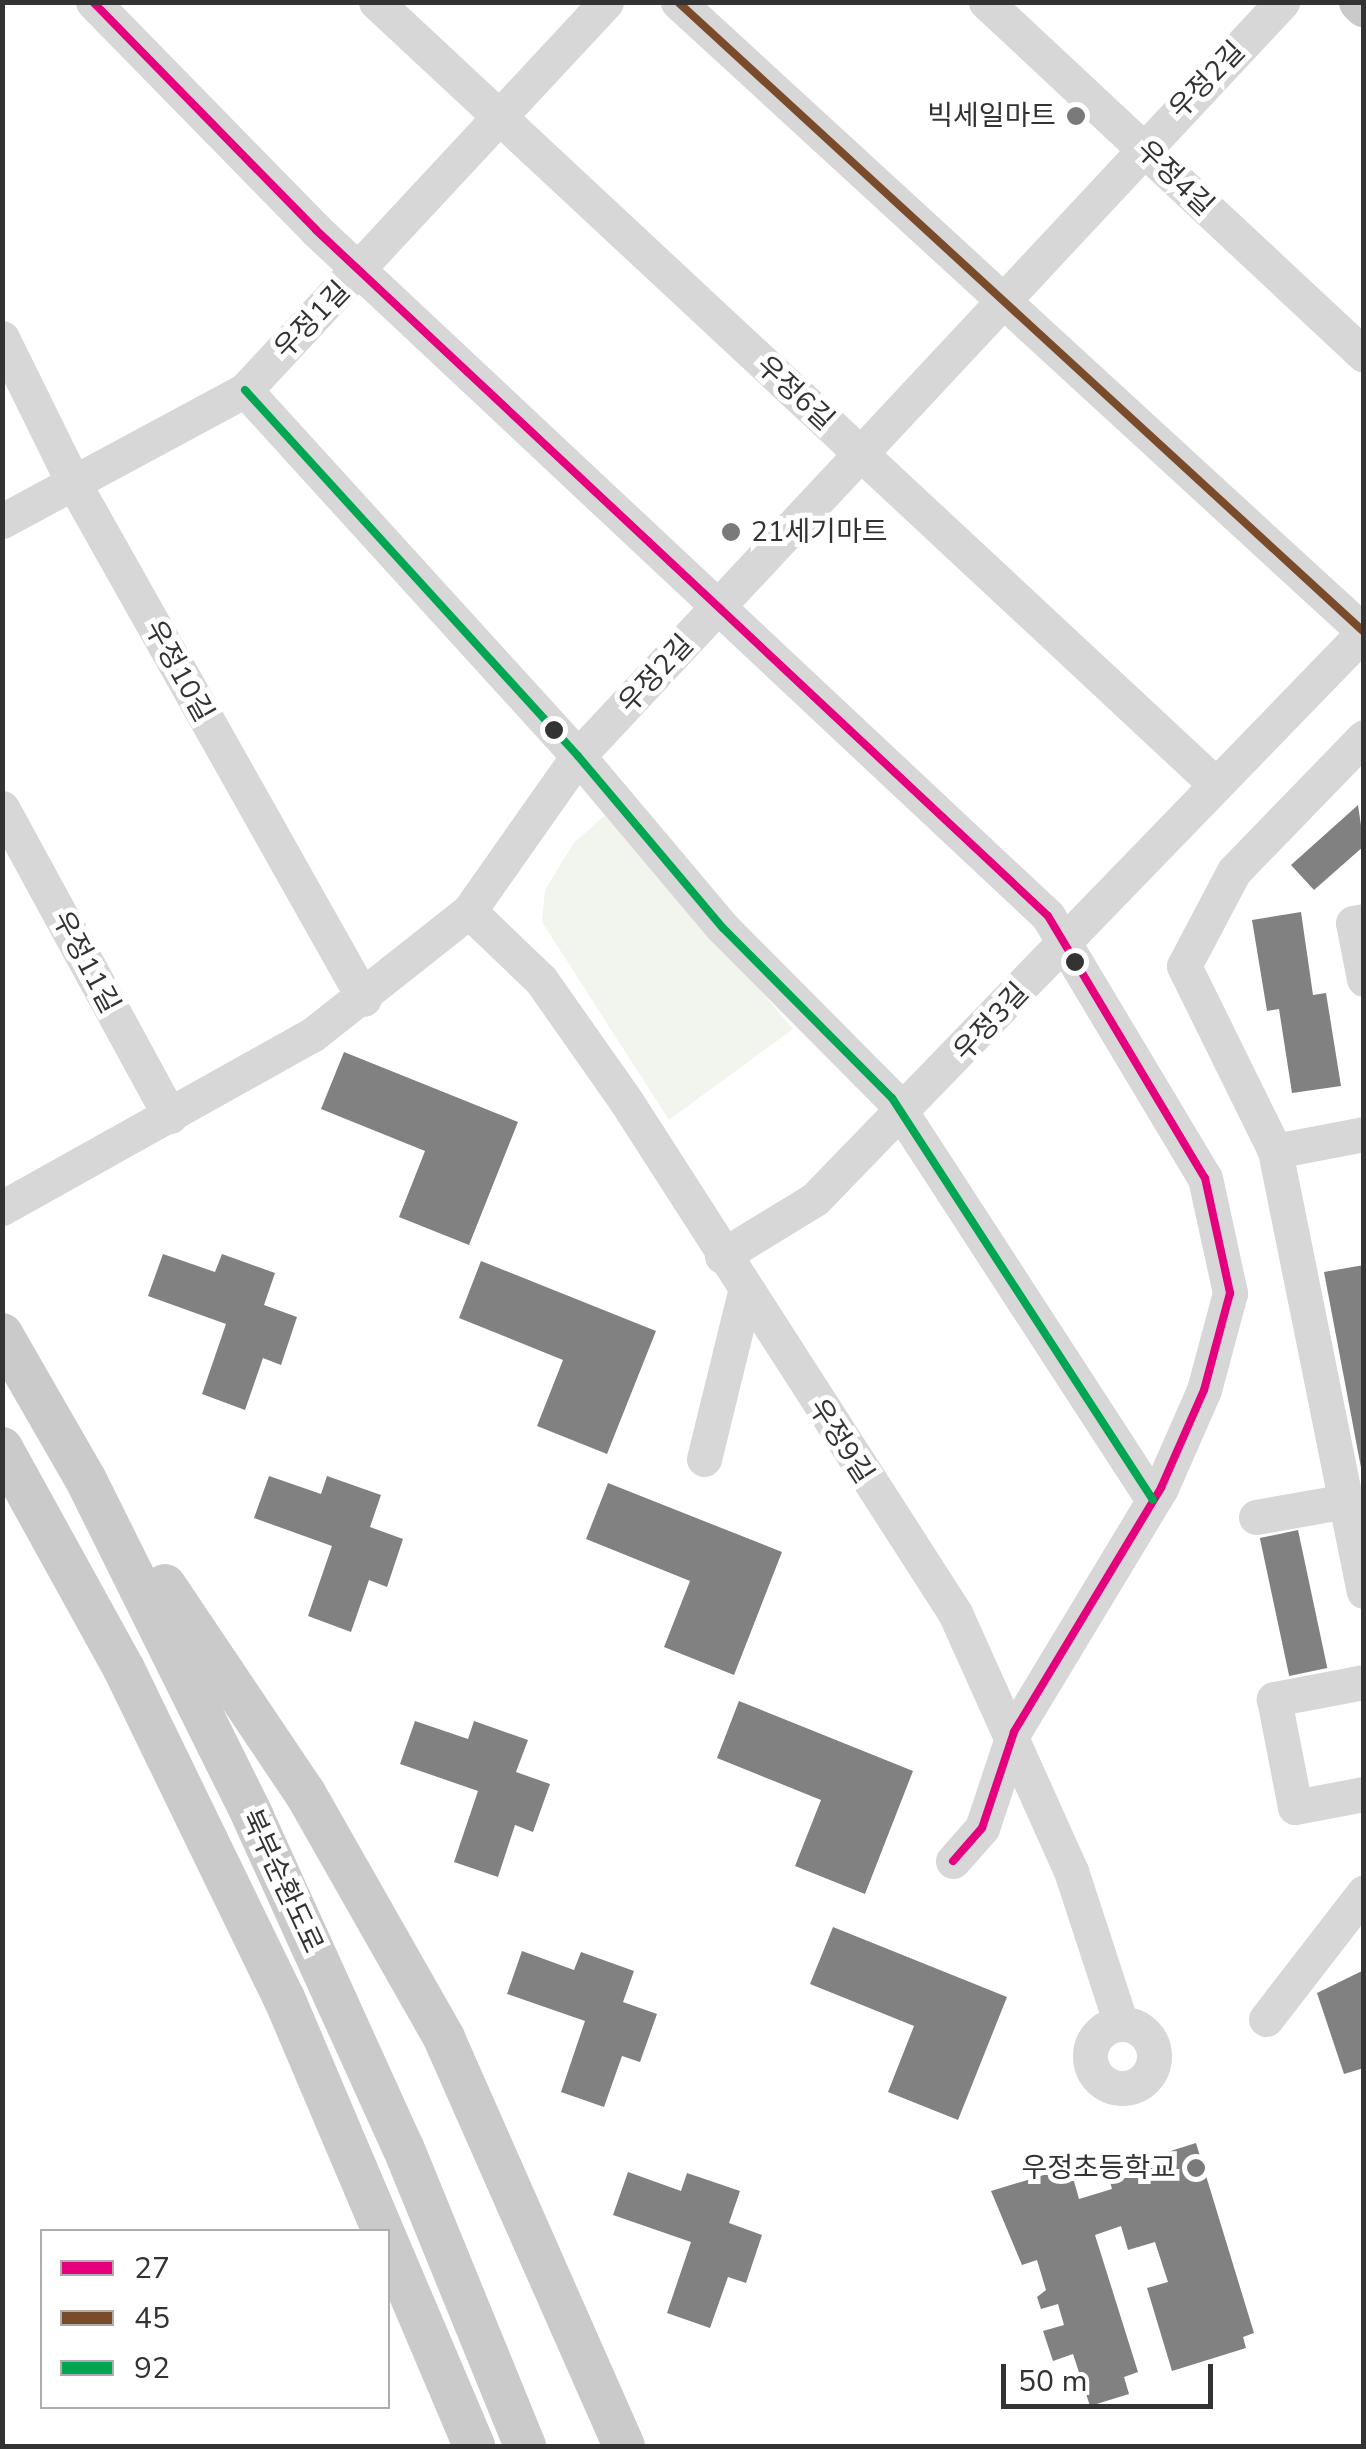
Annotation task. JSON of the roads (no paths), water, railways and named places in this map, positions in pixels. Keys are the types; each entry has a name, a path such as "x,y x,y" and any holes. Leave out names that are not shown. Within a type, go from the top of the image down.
{"main road":[{"name":"북부순환도로","path":"2,1334 86,1480 335,1994 524,2446"},
{"name":"북부순환도로","path":"2,1448 124,1669 276,1980 387,2229"},
{"path":"86,1480 176,1600 305,1793 444,2038 624,2446"},
{"name":"북부순환도로","path":"390,2237 474,2446"}],"street":[{"path":"93,2 362,269 718,608 898,770 1068,939 1205,1178 1230,1293 1204,1390 1153,1500 1014,1732 982,1828 954,1861"},
{"name":"우정6길","path":"376,2 1214,783"},
{"name":"우정1길","path":"2,521 245,390 362,269 606,2"},
{"path":"678,2 1364,632"},
{"name":"우정4길","path":"986,2 1364,355"},
{"name":"우정2길","path":"2,1208 170,1116 364,1000 469,912 578,756 1282,2"},
{"name":"우정10길","path":"2,338 73,482 364,1000"},
{"path":"245,390 578,756 723,928 900,1112 1153,1500"},
{"name":"우정3길","path":"722,1256 815,1199 1364,632"},
{"path":"1364,736 1234,871 1184,966 1275,1152 1360,1549 1364,1591"},
{"name":"우정11길","path":"2,808 170,1116"},
{"name":"우정9길","path":"469,912 540,980 626,1101 744,1292 955,1612 1014,1732 1071,1871 1121,2024"},
{"path":"1363,975 1352,923 1364,922"},
{"path":"1275,1152 1364,1134"},
{"path":"704,1459 744,1292"},
{"path":"1256,1516 1347,1501"},
{"path":"1364,1682 1274,1699 1295,1807 1364,1794"},
{"path":"1266,2018 1364,1892"}],"place":[{"name":"빅세일마트","path":"1076,116"},
{"name":"21세기마트","path":"731,532"},
{"name":"우정초등학교","path":"1196,2168"}]}
